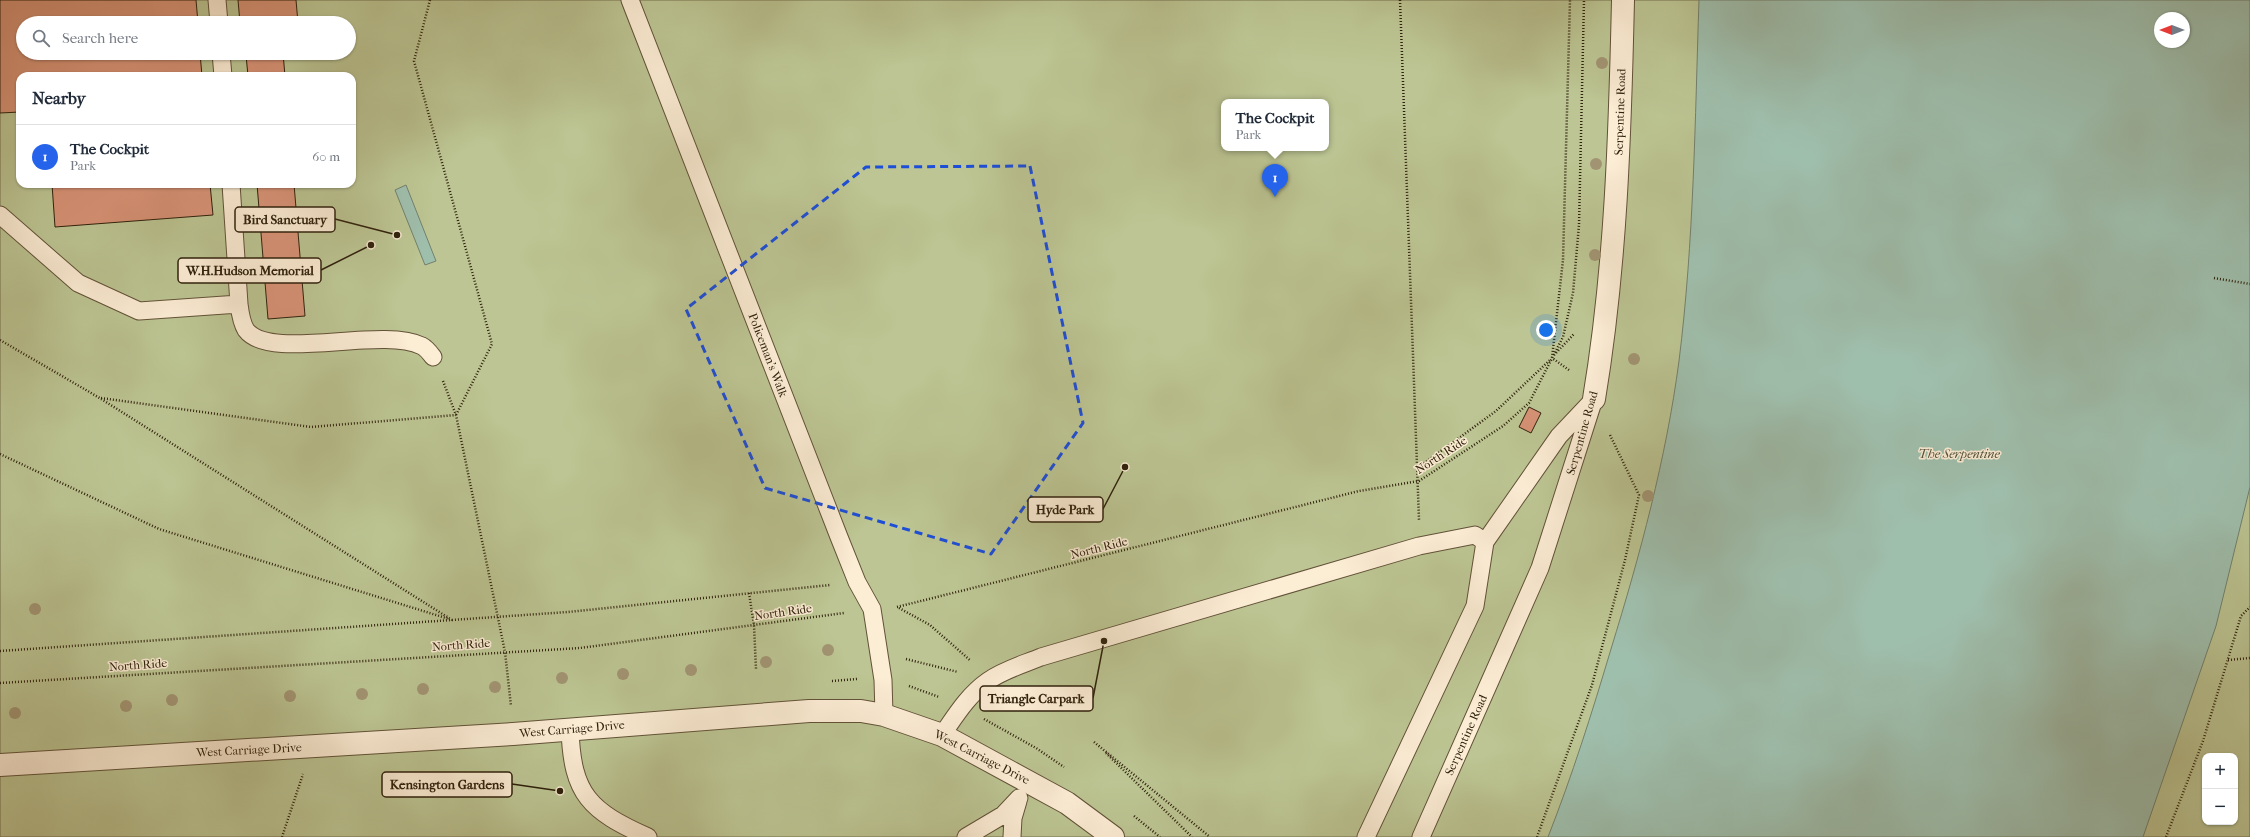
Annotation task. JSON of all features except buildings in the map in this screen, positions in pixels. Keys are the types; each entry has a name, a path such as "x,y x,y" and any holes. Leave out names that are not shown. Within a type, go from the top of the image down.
{"street":[{"name":"Serpentine Road","path":"1594,399 1604,337 1612,253 1619,147 1623,0"},
{"name":"West Carriage Drive","path":"0,765 513,734 809,711 861,711 884,715 942,734 1024,789 1067,803 1113,837"}],"lane":[{"path":"218,0 219,16"},
{"name":"Policeman's Walk","path":"630,0 857,582 872,609 880,652 883,680 884,715"},
{"path":"222,60 223,72"},
{"path":"231,188 239,304 241,319 246,330 260,341 284,344 376,339 404,341 423,346 433,357"},
{"path":"0,215 78,283 140,311 239,304"},
{"path":"1366,837 1476,606 1485,542 1559,436 1594,399"},
{"name":"Serpentine Road","path":"1421,837 1540,568 1594,399"},
{"path":"942,734 962,707 976,691 989,680 1041,657 1419,546 1475,535 1485,542"},
{"path":"570,729 572,760 583,791 591,803 619,824 648,837"},
{"path":"966,837 1003,816 1024,789"},
{"path":"1012,837 1013,818 1024,789"}],"path":[{"path":"430,0 414,61 492,344 456,415"},
{"path":"1400,0 1419,481 1419,546"},
{"path":"1552,358 1563,260 1570,0"},
{"path":"1552,358 1563,337 1572,293 1579,225 1584,0"},
{"path":"2214,278 2250,284"},
{"path":"1418,467 1496,411 1578,331"},
{"path":"0,340 98,397 452,620"},
{"path":"433,357 456,415 505,652 513,734"},
{"path":"1537,837 1592,685 1625,560 1639,495 1594,399 1568,369 1552,358"},
{"name":"North Ride","path":"0,683 580,648 872,609 898,607 1359,491 1419,481 1503,426 1529,403 1552,358"},
{"path":"98,397 311,427 456,415"},
{"path":"0,454 159,529 452,620"},
{"path":"0,651 568,612 857,582"},
{"path":"749,593 754,625 756,669"},
{"path":"898,607 930,625 960,649 989,680"},
{"path":"2166,837 2203,741 2241,616 2250,607"},
{"path":"880,652 989,680"},
{"path":"2228,660 2250,658"},
{"path":"1192,837 1094,742 1210,837"},
{"path":"282,837 305,769"}],"highlighted area":[{"path":"1030,166 1083,423 991,554 765,488 686,309 866,167"}],"green space":[{"path":"0,0 2250,0 2250,837 0,837"}],"water":[{"name":"The Serpentine","path":"1699,0 2250,0 2250,487 2216,626 2143,837 1548,837 1597,697 1622,614 1651,506 1667,434 1674,398 1684,316 1693,180"},
{"path":"406,185 436,261 425,265 395,190"}],"place":[{"name":"The Cockpit","path":"1275,197"},
{"name":"Bird Sanctuary","path":"397,235"},
{"name":"W.H.Hudson Memorial","path":"371,245"},
{"name":"Hyde Park","path":"1125,467"},
{"name":"Triangle Carpark","path":"1104,641"},
{"name":"Kensington Gardens","path":"560,791"}]}
